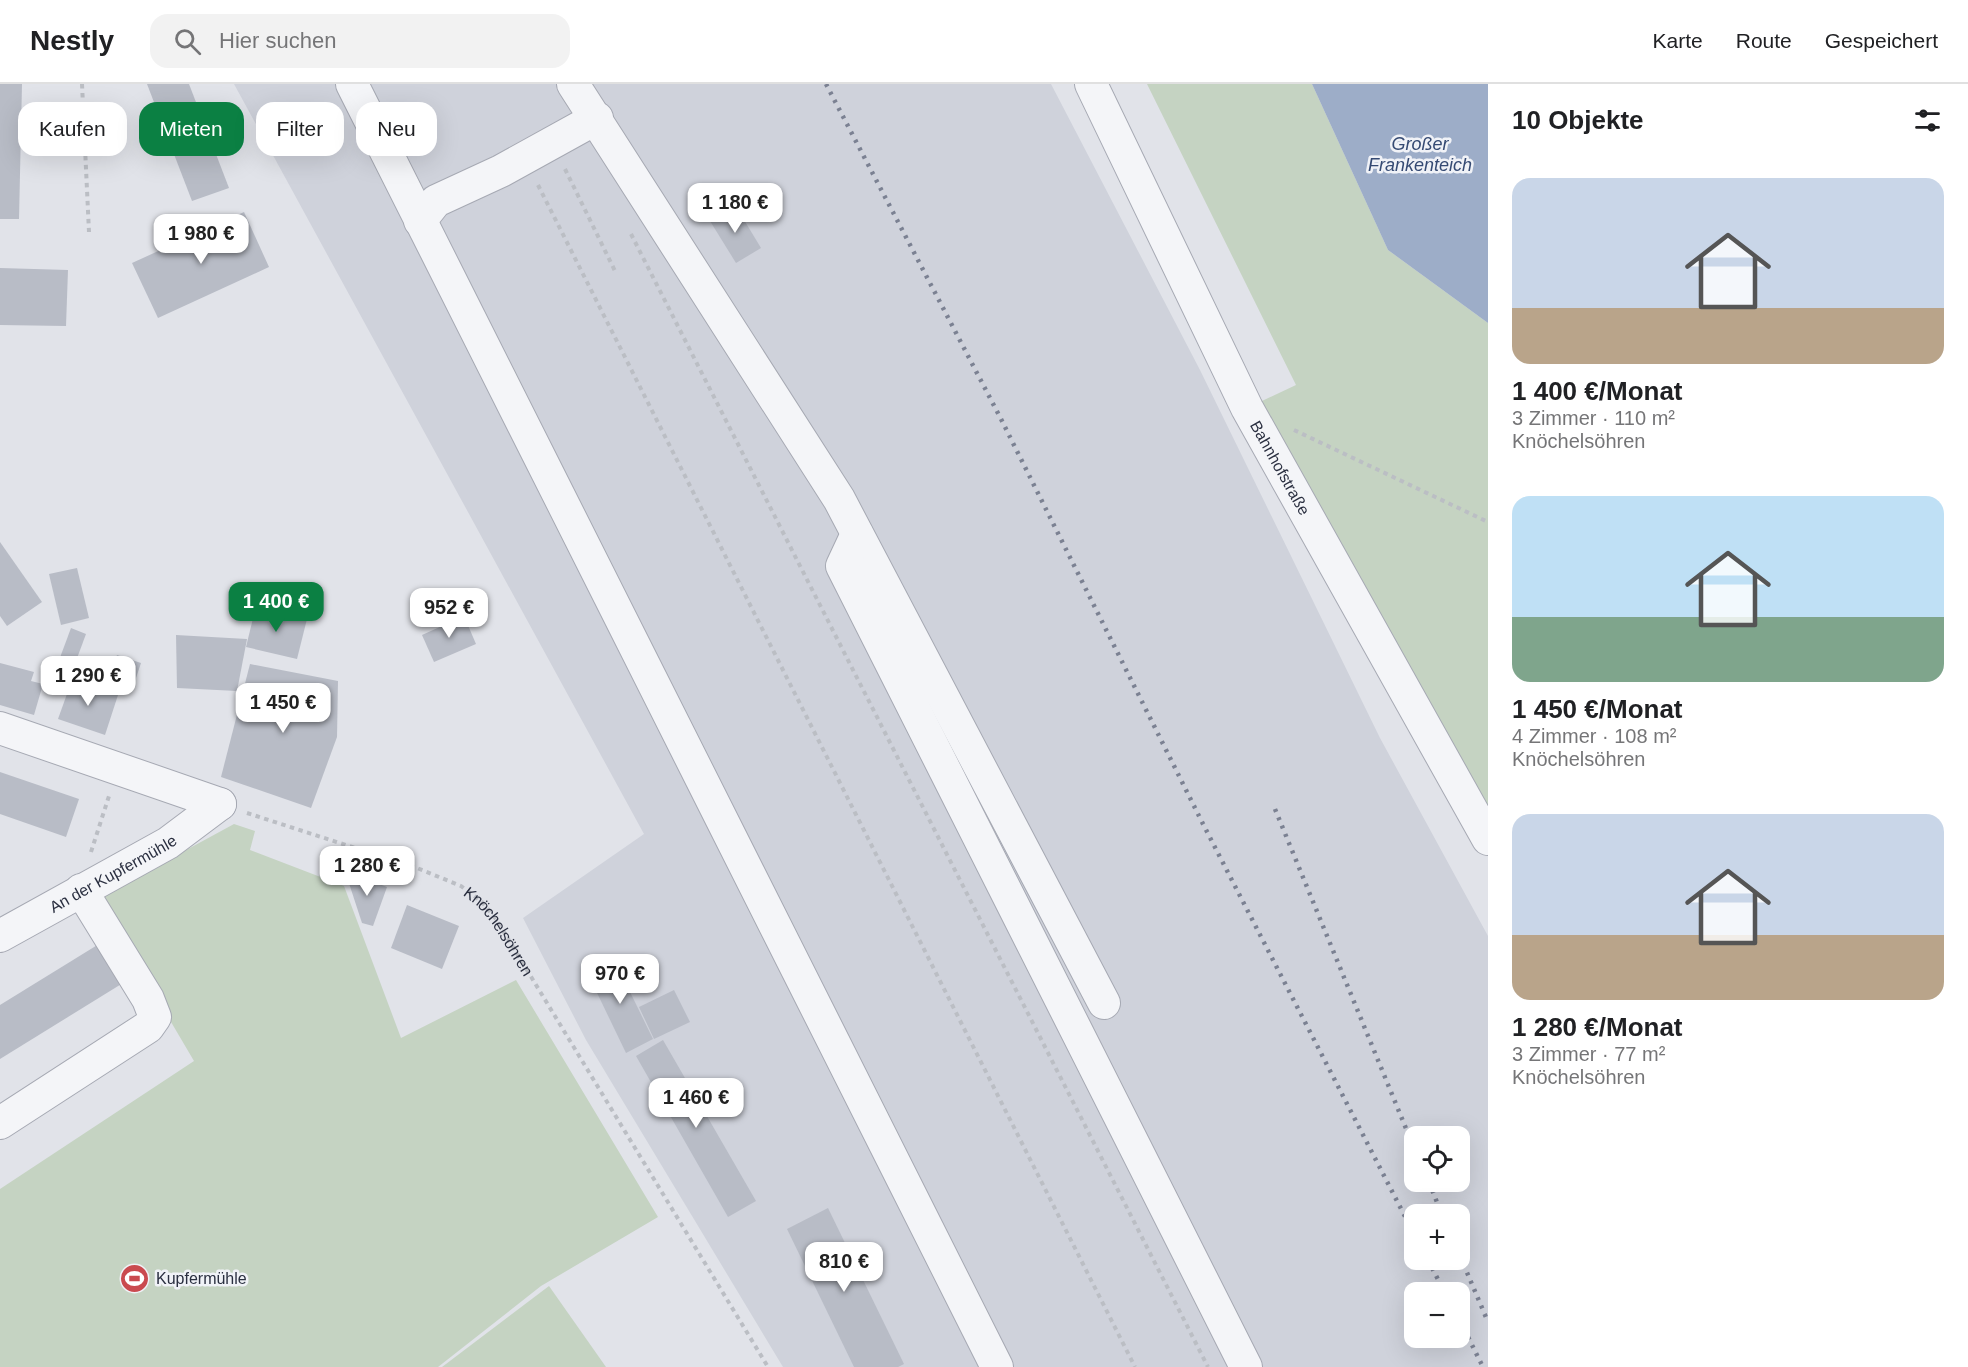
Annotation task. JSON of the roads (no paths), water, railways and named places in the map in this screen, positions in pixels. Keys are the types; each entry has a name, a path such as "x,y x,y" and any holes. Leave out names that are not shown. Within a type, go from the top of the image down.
{"street":[{"path":"352,84 997,1367"},
{"path":"573,84 597,118 839,499 1104,1003"},
{"name":"Bahnhofstraße","path":"1091,84 1247,408 1488,839"},
{"path":"420,221 436,201 597,118"},
{"path":"857,534 842,566 1246,1367"},
{"name":"An der Kupfermühle","path":"0,728 220,804 168,843 0,936"},
{"path":"0,1123 148,1027 155,1017 148,999 81,890"}],"water":[{"name":"Großer Frankenteich","path":"1312,84 1488,84 1488,323 1388,250"}],"railway":[{"path":"826,84 1001,419 1202,822 1404,1215"},
{"path":"1275,809 1405,1126"},
{"path":"1433,1192 1438,1204"},
{"path":"1433,1270 1439,1282"},
{"path":"1466,1270 1488,1322"},
{"path":"1470,1341 1483,1367"}],"place":[{"name":"Kupfermühle","path":"135,1278"}]}
